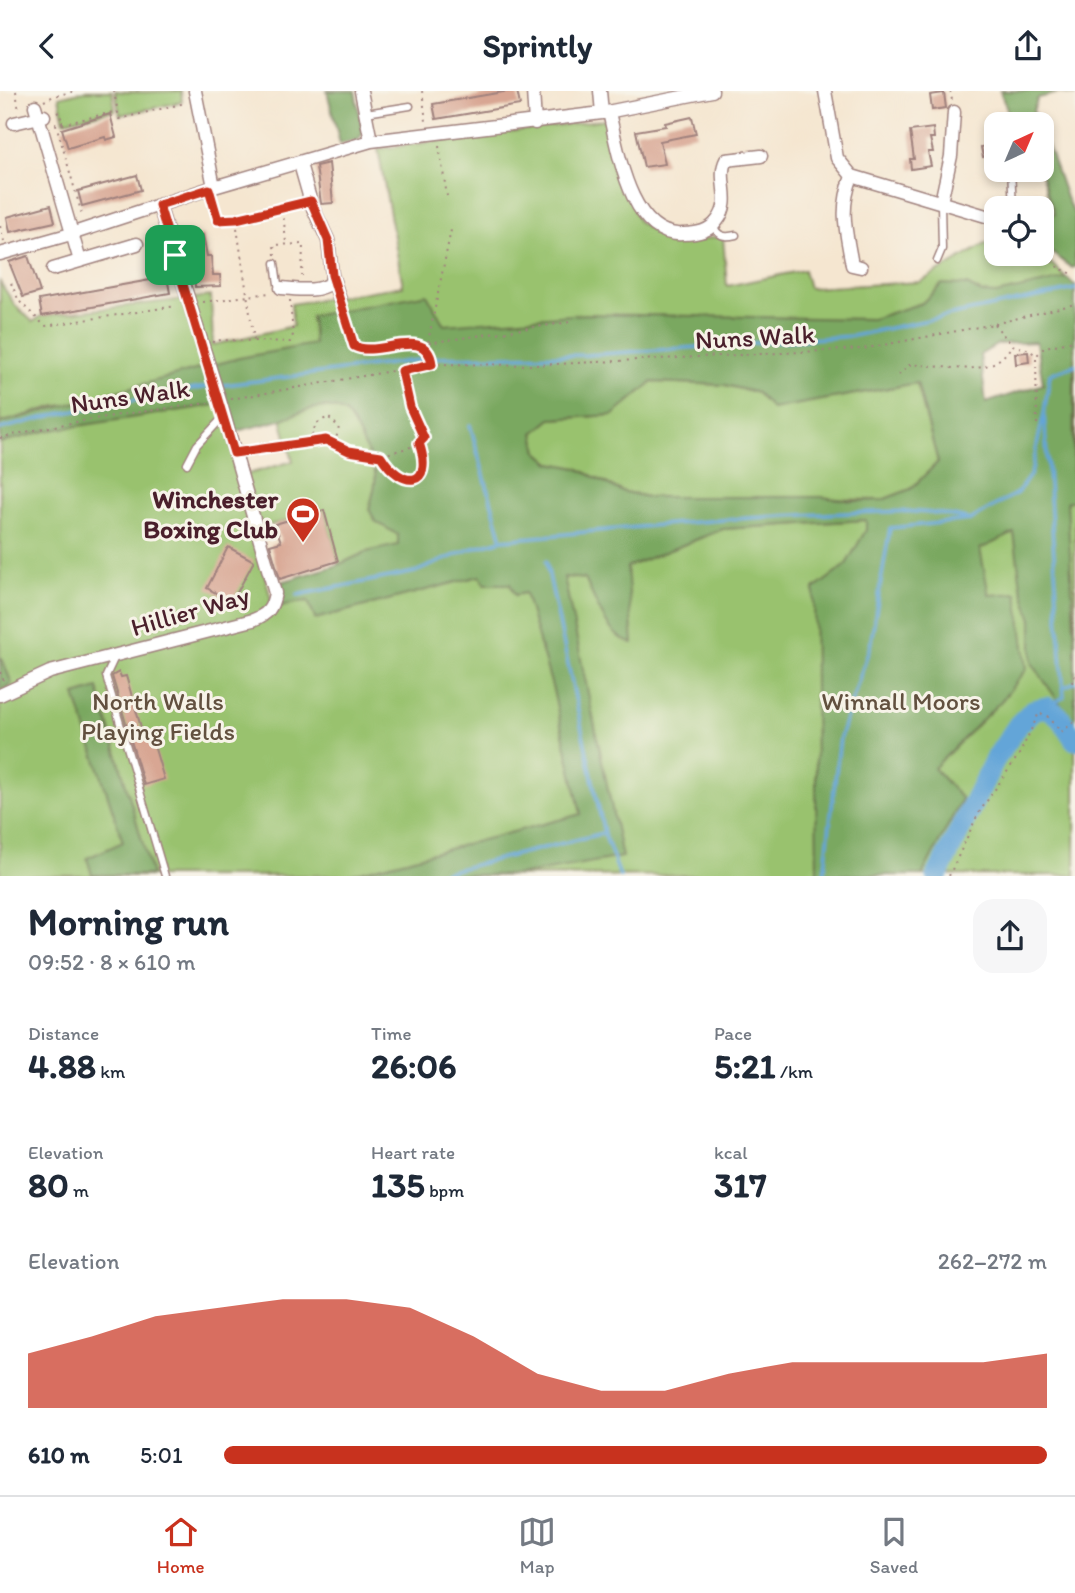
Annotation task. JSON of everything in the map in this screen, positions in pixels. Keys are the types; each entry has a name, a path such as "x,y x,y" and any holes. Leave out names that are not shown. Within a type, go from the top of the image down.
{"street":[{"path":"195,91 211,188"},
{"path":"362,91 371,141"},
{"path":"533,91 535,123"},
{"path":"600,91 634,200 643,215 672,235 700,233 712,225 722,212 726,192 722,169 726,160 761,156"},
{"path":"4,253 371,141 605,113 712,91"},
{"path":"825,91 837,158 852,176 984,215"},
{"path":"941,202 951,156 954,112"},
{"path":"17,119 40,113 80,261"},
{"path":"300,164 311,201 328,240 332,275 340,300"},
{"path":"852,176 844,197 844,217 852,265 861,267"},
{"name":"Hillier Way","path":"0,695 50,672 253,620 265,615 273,607 275,593 212,374 159,205"},
{"path":"53,269 137,244"},
{"path":"285,288 325,287 331,283 332,275"}],"lane":[{"path":"366,113 410,106"},
{"path":"937,261 942,249 941,202"},
{"path":"712,225 719,235 736,235"},
{"path":"275,263 278,284 285,288"},
{"path":"187,464 197,445 224,416"},
{"path":"116,655 106,676 165,876"}],"path":[{"path":"16,91 17,119"},
{"path":"40,113 54,96 76,91"},
{"path":"114,91 119,119 185,103"},
{"path":"422,91 427,130"},
{"path":"83,218 56,124 117,111"},
{"path":"40,113 60,112 62,122"},
{"path":"439,143 447,196"},
{"path":"211,188 218,220 236,219 311,201"},
{"path":"282,209 286,244"},
{"path":"236,219 254,341"},
{"path":"0,226 4,253"},
{"path":"427,350 451,230"},
{"path":"275,263 274,245 303,244 302,289"},
{"path":"1054,264 1075,275"},
{"path":"11,283 19,301 45,326 181,305"},
{"path":"194,303 275,292 285,288 293,335 290,342 221,340 202,344"},
{"path":"340,300 354,346 362,351 412,343 427,350 432,362"},
{"name":"Nuns Walk","path":"0,438 113,415 220,401 345,378 402,371 432,362 536,365 862,349 994,324 1075,304"},
{"path":"428,343 570,322"},
{"path":"994,324 1012,345 1030,350 1036,356"},
{"path":"1037,425 1036,356 1052,344 1075,341"},
{"path":"899,375 909,365 927,364 963,370 984,367 1001,358 1012,345"},
{"path":"234,453 326,440 349,451 381,456 419,443 424,438 410,407 402,371"},
{"path":"316,443 312,435 316,424 328,417 339,428 335,444"},
{"path":"381,456 397,476 409,480 418,477 425,469 419,443"},
{"path":"1075,676 1071,680 1075,686"},
{"path":"949,876 978,814 1020,753 1039,713 1048,716 1062,731 1075,721"}],"green space":[{"path":"84,91 112,91 115,110 64,121 59,97"},
{"path":"115,91 181,91 182,102 120,115"},
{"path":"327,91 355,91 363,133 358,140 340,144"},
{"path":"1000,91 1075,91 1075,95 1059,93 1038,98 1034,112 1008,112"},
{"path":"606,119 638,221 672,244 723,236 727,286 804,270 809,288 920,282 984,245 984,266 1054,266 1075,286 853,336 56,406 0,423 0,282 15,305 33,322 41,316 211,296 213,345 293,326 291,304 403,286 378,149"},
{"path":"1054,163 1075,215 1075,267 1072,268 1054,255 1054,196 1048,196 1044,182 1054,182"},
{"name":"Winnall Moors","path":"1067,278 1075,286 1075,501 1067,501 1075,645 1075,726 1032,663 1032,620 1021,586 1014,533 980,549 989,595 1017,593 1027,669 1002,700 934,768 962,799 922,875 817,875 814,589 845,566 866,530 866,520 723,529 627,567 633,643 616,635 609,627 585,579 564,577 622,857 519,875 349,875 581,814 553,690 525,593 515,595 510,584 485,584 480,576 315,619 308,601 280,606 282,594 278,583 338,565 366,552 398,545 398,535 375,521 369,509 374,490 374,469 356,428 347,415 339,410 322,407 232,432 220,401 215,405 45,431 0,443 0,423 239,358 314,344 311,316 427,294 444,325 584,314 872,319 922,303 942,284 967,285 982,293 996,294","holes":["1036,342 1043,384 986,403 980,355 998,344","652,382 725,385 757,393 772,409 917,383 938,462 911,489 882,500 853,501 822,497 647,497 621,491 577,468 551,463 538,452 534,433 551,419 613,415"]},
{"path":"1075,365 1075,875 0,876 0,443 45,431 220,401 273,607 487,570 673,549 723,529 866,520 866,529 1051,512 1053,371"},
{"path":"430,368 484,568 346,592 324,511 260,528 245,475 293,461 274,394"},
{"path":"652,382 725,385 757,393 772,409 917,383 938,462 911,489 882,500 647,497 621,491 577,468 551,463 538,452 534,433 551,419 613,415"},
{"path":"0,656 12,683 0,690"},
{"path":"98,688 152,875 92,875 87,858 123,842 75,695"}],"building":[{"path":"517,91 520,105 436,119 433,104"},
{"path":"944,93 946,108 932,110 930,95"},
{"path":"110,114 116,137 106,140 105,137 68,148 62,129"},
{"path":"692,117 696,134 660,141 665,164 644,167 636,131 666,126 665,123"},
{"path":"933,128 934,138 930,138 933,152 928,152 931,166 911,169 910,159 914,159 910,131"},
{"path":"329,163 333,203 321,204 316,166"},
{"path":"137,175 141,190 82,206 78,191"},
{"path":"51,205 55,222 10,232 7,217"},
{"path":"203,235 207,256 211,256 213,275 220,275 221,286 195,287 194,268 191,268 189,248 186,248 184,238"},
{"path":"28,256 40,292 23,297 9,262"},
{"path":"167,277 170,293 42,316 39,300"},
{"path":"1028,352 1029,362 1016,364 1015,353"},
{"name":"Winchester Boxing Club","path":"324,510 338,561 280,579 270,545 281,542 275,524"},
{"path":"228,547 254,561 232,602 207,588"},
{"path":"119,672 121,677 126,676 143,734 150,732 164,779 144,785 112,676"}],"waterway":[{"path":"0,429 58,414 201,388 443,357 587,355 852,336 1075,289"},
{"path":"1047,707 1064,697 1044,413 1050,374 1075,365"},
{"path":"824,876 840,737 870,646 890,528 970,520 1017,493 1031,474 1044,413"},
{"path":"470,425 502,540"},
{"path":"297,595 415,572 470,549 502,540 705,521 863,512 935,513 970,520"},
{"path":"430,876 604,833 546,561"},
{"path":"1064,687 1075,682"},
{"path":"937,876 994,761 1018,725 1033,710 1047,707 1059,716 1075,740"},
{"path":"604,833 620,876"}],"place":[{"name":"Winchester Boxing Club","path":"303,544"}],"route":[{"path":"209,189 218,220 277,211 311,201 328,240 332,275 354,346 362,351 412,343 421,345 432,360 432,364 402,371 410,407 424,438 419,443 425,469 418,477 409,480 397,476 387,467 381,456 349,451 326,440 234,453 175,255 159,205 209,189"}],"park label":[{"name":"North Walls Playing Fields","path":"158,716"}]}
